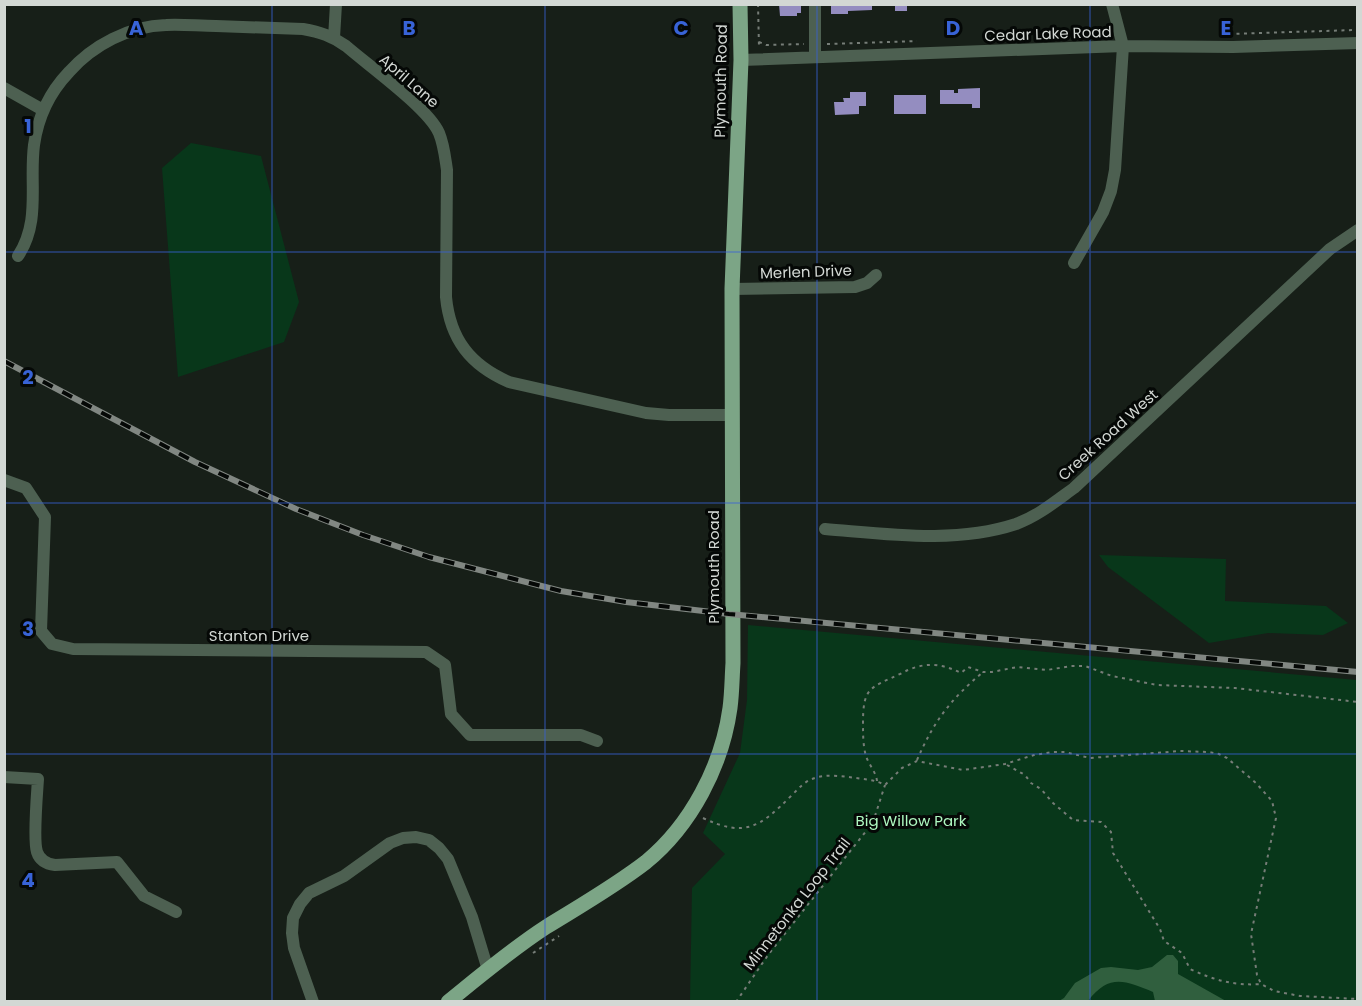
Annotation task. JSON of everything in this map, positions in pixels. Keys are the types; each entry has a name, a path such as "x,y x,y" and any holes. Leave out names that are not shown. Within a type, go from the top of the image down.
{"main road":[{"name":"Plymouth Road","path":"448,1002 544,929 594,898 646,861 674,835 691,811 707,783 720,752 730,709 733,663 732,289 741,60 740,4"}],"street":[{"path":"334,38 336,4"},
{"path":"815,4 815,57"},
{"path":"1074,263 1094,231 1111,191 1118,148 1123,46 1112,4"},
{"name":"April Lane","path":"18,256 30,234 33,219 32,160 39,120 49,97 78,62 97,48 140,28 165,25 303,29 319,32 334,38 428,116 438,132 447,170 446,297 448,316 454,333 477,363 491,374 509,382 624,409 669,415 731,415"},
{"name":"Cedar Lake Road","path":"741,60 1123,46 1358,43"},
{"path":"4,88 43,110"},
{"name":"Creek Road West","path":"825,529 918,536 955,535 988,531 1017,524 1045,510 1074,488 1330,249 1358,230"},
{"name":"Merlen Drive","path":"732,289 855,287 867,283 876,275"},
{"name":"Stanton Drive","path":"4,480 26,488 45,517 41,631 52,644 73,649 426,652 445,665 451,714 470,735 581,735 597,741"},
{"path":"4,777 38,779 36,845 41,860 56,865 117,862 144,896 176,912"},
{"path":"313,1002 294,948 292,918 309,893 344,876 390,843 403,838 416,837 429,840 448,859 472,916 488,970"}],"path":[{"path":"877,781 865,755 863,707 865,695 875,685 908,670 931,663 952,668 961,673 968,667 983,672 1017,667 1047,670 1085,666 1112,676 1156,685 1235,688 1358,702"},
{"path":"983,672 958,693 930,732 916,761 963,770 1005,764 1052,752 1065,752 1090,758 1180,751 1209,752 1227,759 1256,783 1272,801 1276,818 1251,934 1257,975 1261,984"},
{"name":"Minnetonka Loop Trail","path":"736,1002 768,955 867,830 885,785 902,768 916,761"},
{"path":"1005,764 1025,775 1073,820 1101,822 1111,832 1113,853 1160,929 1164,941 1182,953 1190,969 1225,982 1261,984 1274,991 1300,996 1358,999"},
{"path":"703,818 728,828 745,828 761,822 772,814 804,783 813,778 837,776 877,781 885,785"}],"green space":[{"path":"191,143 261,156 299,302 284,342 178,377 162,168"},
{"path":"1099,555 1226,559 1225,601 1326,606 1348,623 1323,635 1268,633 1209,643 1108,567"},
{"name":"Big Willow Park","path":"748,625 1357,680 1357,1001 690,1002 692,888 725,854 703,833 740,753 747,700"}],"shaded area":[{"path":"1167,955 1173,955 1178,961 1178,974 1226,1001 1155,1001 1153,992 1125,982 1117,982 1103,987 1088,1001 1059,1001 1075,983 1101,968 1138,970 1152,967"}],"building":[{"path":"779,4 801,4 801,13 797,13 797,16 780,16"},
{"path":"831,4 872,4 872,10 831,14"},
{"path":"895,4 907,4 907,11 895,11"},
{"path":"980,88 980,108 972,108 972,104 940,104 940,90 954,90 954,93 958,93 958,89"},
{"path":"850,92 866,92 866,106 859,106 859,114 835,115 834,102 844,102 843,98 850,98"},
{"path":"894,95 926,95 926,114 894,114"}],"railway":[{"path":"4,361 195,462 296,509 429,557 561,591 626,602 729,614 1358,672"}]}
